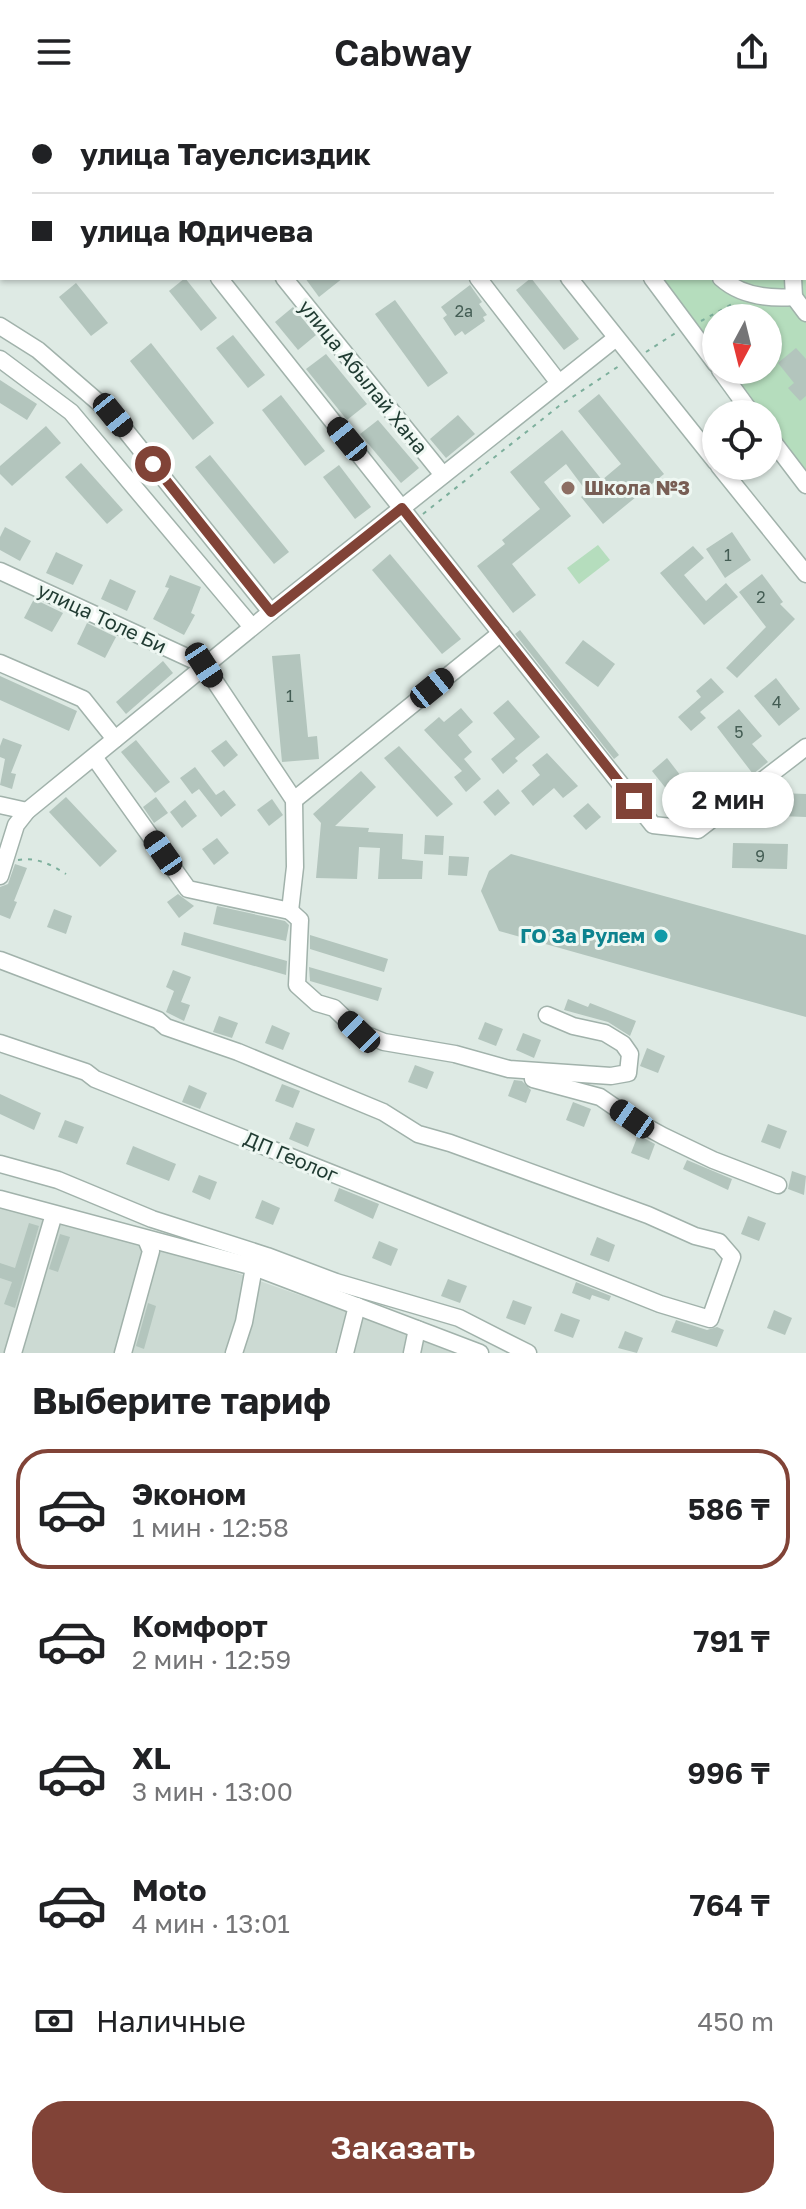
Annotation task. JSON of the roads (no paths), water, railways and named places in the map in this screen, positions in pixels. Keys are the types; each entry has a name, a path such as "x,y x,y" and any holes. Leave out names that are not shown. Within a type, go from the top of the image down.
{"street":[{"path":"221,280 653,825 698,830 806,747"},
{"name":"улица Абылай Хана","path":"286,280 443,475"},
{"path":"480,280 559,383"},
{"path":"571,280 702,444"},
{"path":"654,280 702,345"},
{"path":"723,280 732,287 754,295 794,297"},
{"path":"793,280 794,297 806,313"},
{"path":"0,326 38,350 113,415 271,612"},
{"path":"2,869 16,825 27,811 204,665 616,338"},
{"path":"0,359 71,412 252,627"},
{"path":"782,453 806,485"},
{"path":"731,480 806,574"},
{"name":"улица Толе Би","path":"0,571 204,665"},
{"path":"294,800 501,633"},
{"path":"0,663 83,699 115,739"},
{"path":"204,665 294,800 295,867 290,911"},
{"path":"94,757 188,889 290,911 300,920 297,985 317,1003 334,1008 359,1032 384,1042 455,1054 600,1097 663,1136 726,1166 778,1185"},
{"path":"0,805 27,811"},
{"name":"ДП Геолог","path":"0,960 158,1020 166,1027 238,1052 383,1112 418,1134 648,1215 695,1236 719,1242 732,1257 710,1319 660,1304 582,1274 95,1079 86,1072 0,1043"},
{"path":"509,1069 611,1076 628,1073 630,1054 623,1044 605,1033 573,1026 547,1015"},
{"path":"0,1164 58,1180 152,1219 336,1282 459,1318 528,1353"},
{"path":"0,1199 254,1267 480,1353"},
{"path":"13,1353 54,1214"},
{"path":"123,1353 151,1251 146,1239"},
{"path":"234,1353 244,1322 254,1267"},
{"path":"345,1353 357,1306"},
{"path":"412,1353 417,1329"}],"place":[{"name":"Школа №3","path":"568,488"},
{"name":"ГО За Рулем","path":"661,936"}]}
